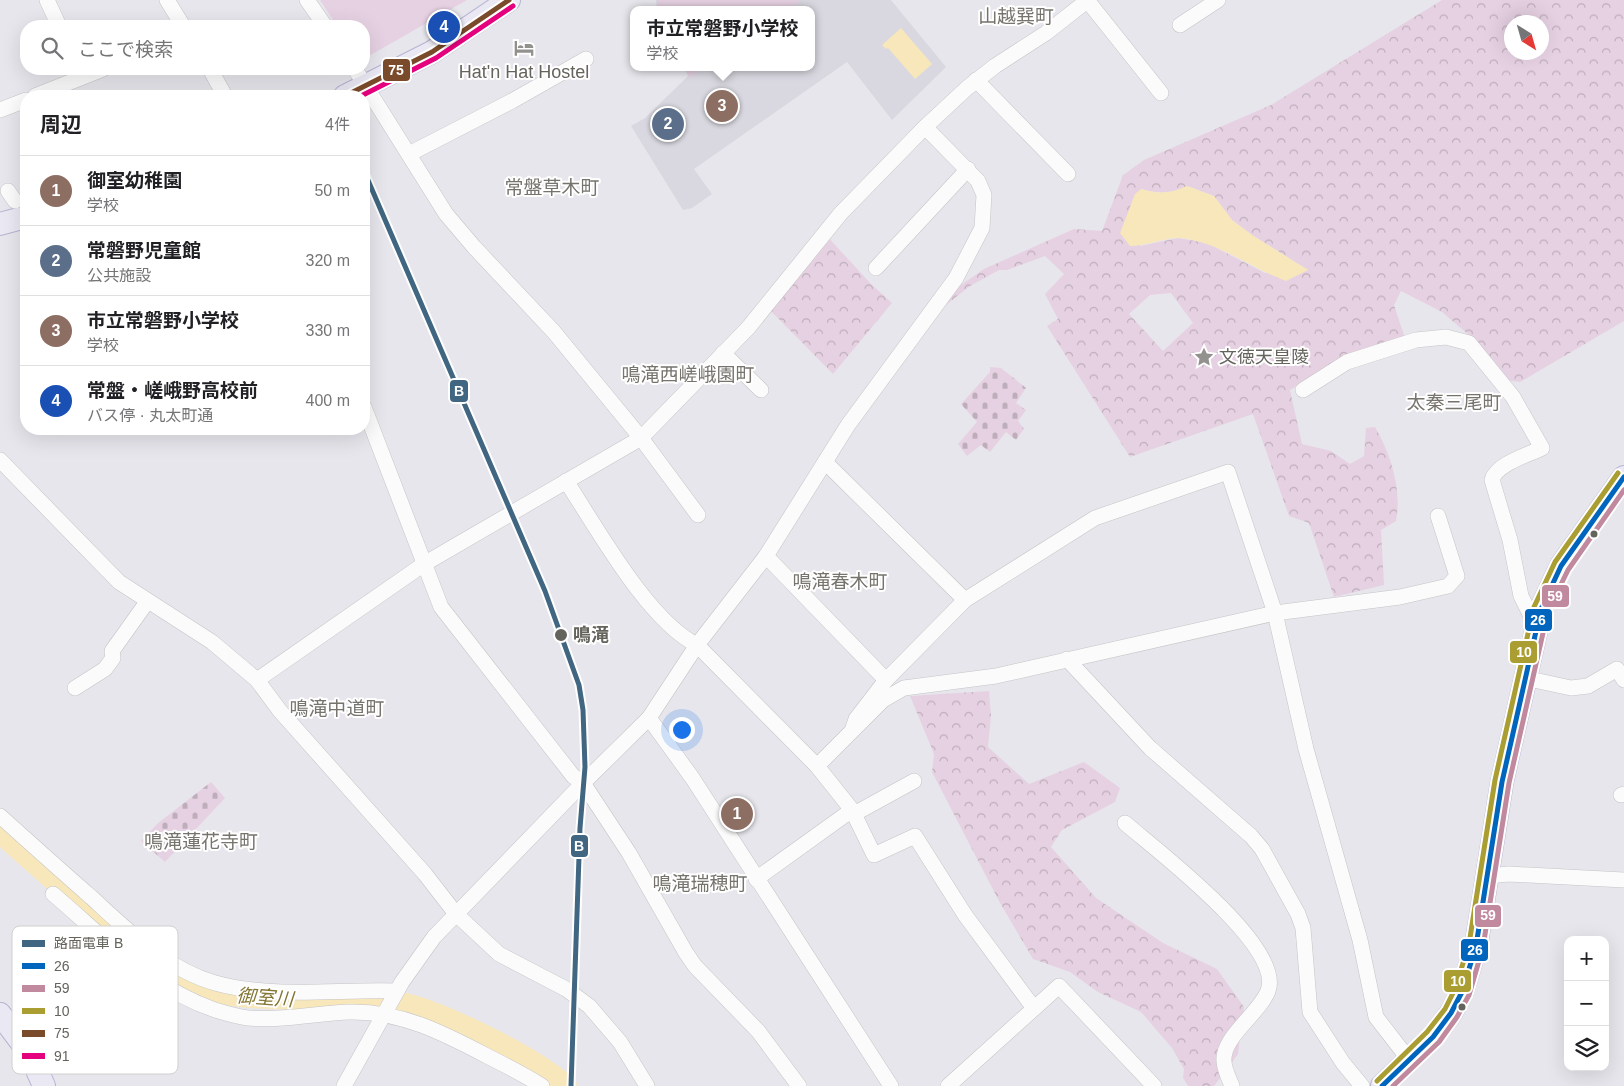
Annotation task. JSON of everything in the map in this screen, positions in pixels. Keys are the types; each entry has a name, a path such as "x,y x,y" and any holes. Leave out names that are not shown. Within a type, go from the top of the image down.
{"main road":[{"path":"370,74 432,52 509,0"},
{"path":"350,90 361,77"},
{"path":"0,224 16,203"},
{"path":"1382,1086 1410,1061 1442,1025 1462,992 1476,946 1486,876 1511,734 1536,626 1547,592 1561,566 1624,477"},
{"path":"0,1014 12,1030"},
{"path":"39,1074 44,1086"}],"street":[{"path":"47,0 57,20"},
{"path":"167,0 179,20"},
{"path":"306,0 321,20"},
{"path":"257,680 424,564 642,438 748,328 835,218 925,127 976,80 1046,33 1087,0 1161,93"},
{"path":"1180,25 1218,0"},
{"path":"409,154 586,59"},
{"path":"47,90 77,75"},
{"path":"213,75 222,90"},
{"path":"361,77 369,90"},
{"path":"976,80 1068,174"},
{"path":"370,91 446,214 554,332 642,438 698,515"},
{"path":"0,110 20,102"},
{"path":"344,1086 395,995 434,937 582,783 649,718 697,645 766,556 848,425 956,278 976,243 984,215 984,195 978,181 968,169 925,127"},
{"path":"876,268 968,169"},
{"path":"1303,390 1347,362 1416,340 1446,337 1469,343 1513,397 1542,448 1501,468 1494,473 1492,480 1510,540 1521,596 1536,626"},
{"path":"724,353 761,390"},
{"path":"370,423 441,607 574,776 582,783 629,853 695,966 758,1031 799,1086"},
{"path":"0,460 118,582 212,642 257,680 280,711 425,874 456,914 499,954 566,989 589,1006 620,1042 647,1086"},
{"path":"825,462 964,600"},
{"path":"853,728 856,719 886,680 964,600 1095,518 1228,472 1275,613 1306,749 1360,940 1376,1017 1410,1061"},
{"path":"566,481 619,564 653,606 684,639 697,645 817,766 853,812 874,856 915,836 966,915 1033,1007"},
{"path":"817,766 853,728 860,725 889,695 904,688 996,676 1275,613 1400,597 1448,586 1458,576 1438,516"},
{"path":"766,556 886,680"},
{"path":"74,688 105,668 113,658 112,651 147,602"},
{"path":"1067,660 1150,748 1251,836 1262,849 1298,914 1303,928 1310,1012 1343,1064 1362,1086"},
{"path":"1525,678 1571,688 1588,686 1618,669 1624,680"},
{"path":"649,718 693,779 891,1086"},
{"path":"756,879 853,812 914,781"},
{"path":"0,816 123,926"},
{"path":"1124,822 1227,912 1253,942 1270,974 1269,990 1263,1000 1225,1048 1224,1061 1232,1086"},
{"path":"1486,876 1509,874 1624,880"},
{"path":"53,894 88,926"},
{"path":"178,968 214,983 242,988 284,992 395,995"},
{"path":"948,1086 1033,1007 1059,986 1154,1086"},
{"path":"178,994 215,1009 248,1018 352,1012 384,1015 425,1025 464,1043 542,1086"}],"shaded area":[{"path":"656,0 891,0 946,67 892,120 847,62 694,169 712,194 692,208 683,210 631,126 645,118 688,76 686,71 815,71 815,6 657,6"},
{"path":"901,28 932,64 915,79 888,48 886,49 882,45"},
{"path":"1187,186 1214,196 1232,220 1252,235 1308,270 1286,281 1221,249 1193,240 1179,238 1130,246 1120,233 1135,194 1141,189 1164,192 1175,191"}],"green space":[{"path":"320,0 467,0 370,55 370,20 333,20"},
{"path":"658,0 801,1 794,6 658,6"},
{"path":"1442,0 1624,0 1624,321 1520,382 1505,380 1470,336 1442,312 1401,291 1394,305 1405,338 1336,362 1290,390 1302,444 1331,451 1350,464 1364,456 1366,428 1375,427 1386,449 1394,472 1398,497 1396,521 1381,530 1384,585 1334,597 1309,523 1289,516 1253,414 1130,457 1047,326 1058,319 1045,294 1064,274 1045,256 1007,270 999,270 970,286 946,305 958,287 984,269 1074,229 1102,231 1123,175 1144,160 1271,105","holes":["1187,186 1214,196 1232,220 1252,235 1308,270 1265,273 1207,243 1178,238 1140,246 1141,189 1153,192 1169,192","1171,293 1193,323 1163,351 1129,314 1150,295"]},
{"path":"686,71 700,71 690,78"},
{"path":"825,234 871,284 892,303 833,374 768,308"},
{"path":"990,367 1001,368 1026,388 1016,403 1026,410 1018,421 1024,429 1016,440 1006,432 990,452 981,445 967,456 958,444 977,422 961,404 990,372"},
{"path":"989,691 991,716 988,747 1029,784 1084,762 1120,788 1115,802 1062,830 1051,847 1096,898 1163,943 1217,969 1244,1007 1238,1054 1214,1086 1188,1086 1183,1078 1184,1069 1172,1048 1141,1012 1098,992 1070,972 1033,959 999,901 932,772 934,754 910,696"},
{"path":"211,782 225,798 165,862 141,841 157,824"}],"waterway":[{"name":"御室川","path":"0,832 103,926"},
{"name":"御室川","path":"178,980 212,991 237,996 364,999 390,1001 408,1005 431,1012 482,1034 531,1061 566,1086"}],"tram line":[{"name":"B","path":"370,185 545,591 579,685 583,710 585,767 580,828 571,1086"}],"transit line":[{"name":"75","path":"357,90 432,52 509,0"},
{"name":"91","path":"370,91 436,58 513,6"},
{"name":"10","path":"1377,1081 1427,1032 1445,1009 1455,989 1469,944 1495,780 1534,607 1555,562 1618,473"},
{"name":"26","path":"1382,1086 1433,1037 1451,1013 1462,992 1476,946 1502,782 1541,609 1561,566 1624,477"},
{"name":"59","path":"1393,1086 1439,1042 1457,1017 1469,995 1483,947 1509,783 1548,611 1568,570 1624,490"}],"place":[{"name":"常盤・嵯峨野高校前","path":"444,27"},
{"name":"Hat'n Hat Hostel","path":"524,48"},
{"name":"市立常磐野小学校","path":"722,106"},
{"name":"常磐野児童館","path":"668,124"},
{"name":"文徳天皇陵","path":"1204,357"},
{"name":"鳴滝","path":"561,635"},
{"name":"御室幼稚園","path":"737,814"}],"district":[{"name":"山越巽町","path":"1016,16"},
{"name":"常盤草木町","path":"552,187"},
{"name":"鳴滝西嵯峨園町","path":"688,374"},
{"name":"太秦三尾町","path":"1454,402"},
{"name":"鳴滝春木町","path":"840,581"},
{"name":"鳴滝中道町","path":"337,708"},
{"name":"鳴滝蓮花寺町","path":"201,841"},
{"name":"鳴滝瑞穂町","path":"700,883"}]}
